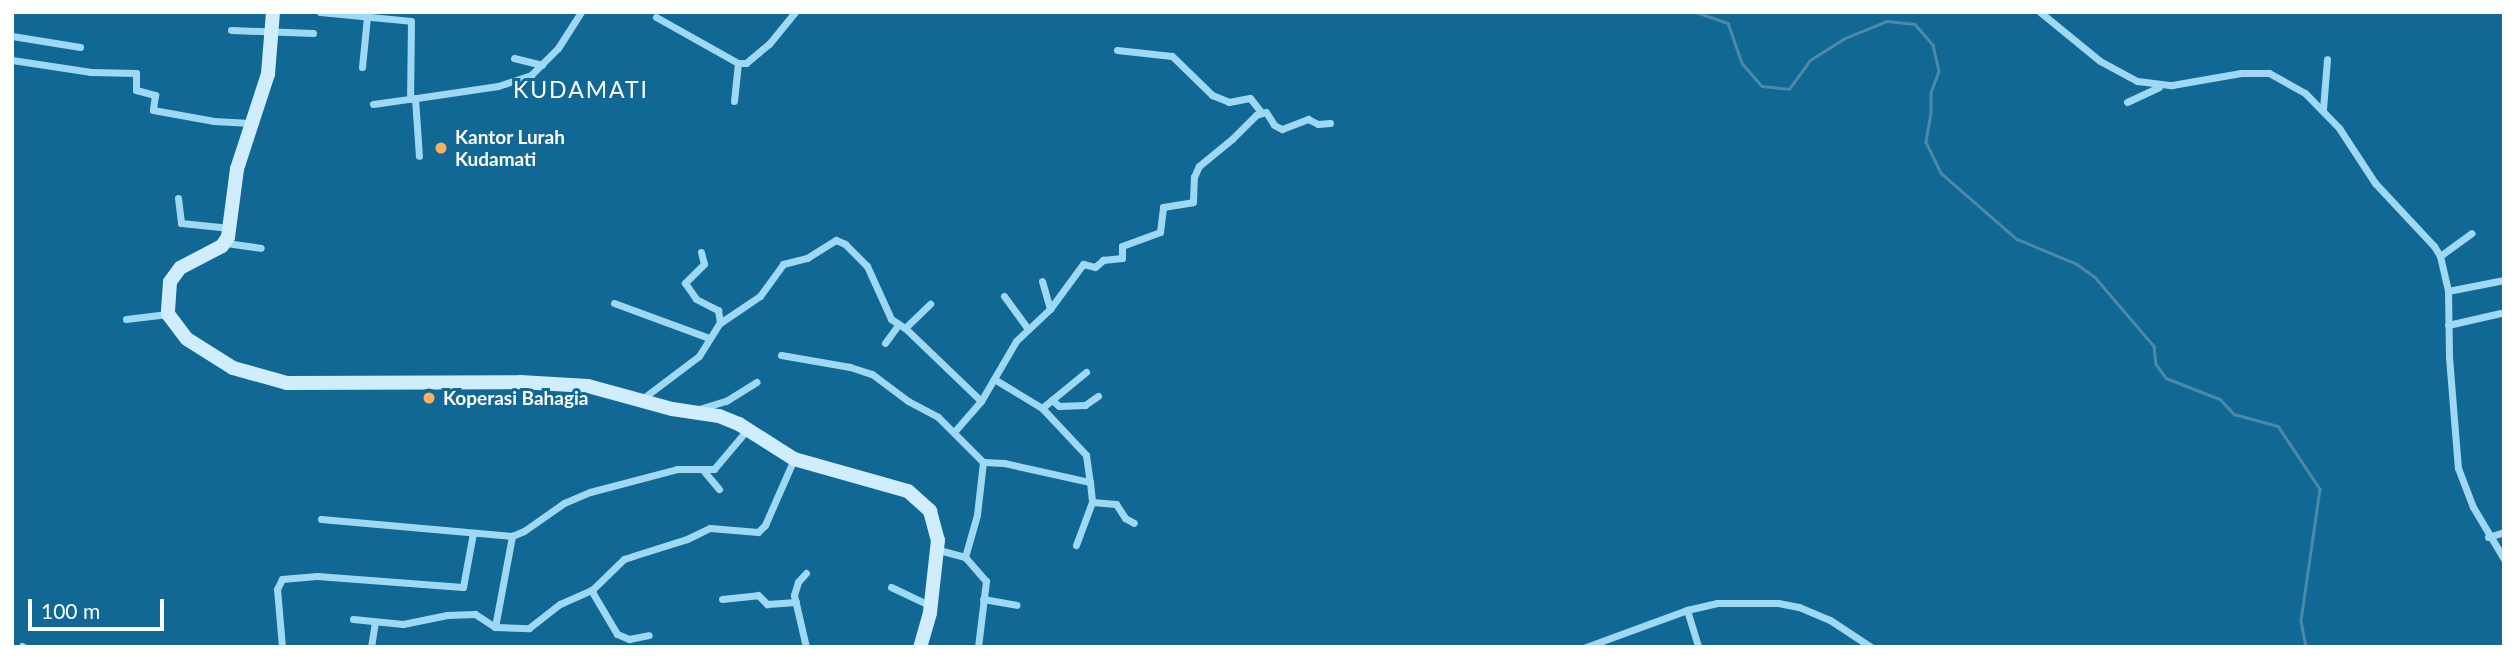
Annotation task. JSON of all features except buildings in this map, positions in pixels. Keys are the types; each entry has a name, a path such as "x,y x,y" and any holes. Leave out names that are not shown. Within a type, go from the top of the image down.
{"street":[{"path":"226,243 237,169 268,74 273,12"},
{"path":"320,12 411,21 412,98 419,156"},
{"path":"373,104 508,84 531,75 542,65 581,12"},
{"path":"656,17 738,63 751,62 794,12"},
{"path":"2040,12 2100,61 2137,80 2163,85"},
{"path":"362,67 367,17"},
{"path":"231,30 313,33"},
{"path":"12,36 80,47"},
{"path":"1117,50 1172,56 1212,95 1229,102 1250,98 1261,112"},
{"path":"513,58 542,65"},
{"path":"2323,109 2327,59"},
{"path":"12,60 91,72 136,73 136,90 155,95 153,110 214,121 250,123"},
{"path":"734,101 738,63"},
{"path":"2127,102 2163,85 2241,73 2269,73 2305,93 2323,109 2375,183 2434,246 2440,256 2448,290 2458,468 2488,537 2504,559"},
{"path":"954,432 981,401 1016,341 1050,309 1084,263 1095,267 1104,260 1122,258 1124,245 1160,232 1165,205 1193,202 1194,177 1199,166 1261,112 1266,111 1274,125 1282,129 1308,119 1318,124 1330,123"},
{"path":"178,198 181,223 230,228"},
{"path":"2440,256 2472,233"},
{"path":"642,399 699,356 720,323 760,296 783,264 807,258 836,240 845,244 867,266 885,310 981,401"},
{"path":"261,247 226,243 188,262 174,274 169,293 168,314 187,339 233,368 287,383 520,382 588,386 672,408 719,416 794,459 884,483 915,496 933,517 937,550 931,606 920,647"},
{"path":"701,252 704,264 685,283 696,299 718,310 720,323"},
{"path":"2448,290 2504,280"},
{"path":"1042,281 1050,309"},
{"path":"1004,296 1028,329"},
{"path":"614,303 709,338"},
{"path":"885,343 930,304"},
{"path":"2448,325 2501,313"},
{"path":"126,319 168,314"},
{"path":"781,355 850,367 872,374 908,401 938,417 984,462 1004,463 1090,482"},
{"path":"1042,408 1086,372"},
{"path":"994,379 1042,408 1086,455 1092,502 1076,545"},
{"path":"695,410 726,401 757,382"},
{"path":"1052,400 1059,406 1084,405 1098,396"},
{"path":"321,519 512,536 578,496 677,468 703,470 719,465 747,430"},
{"path":"353,620 403,624 447,615 475,614 495,628 529,628 560,604 591,590 624,559 687,540 705,530 715,528 747,534 758,532 765,525 794,459"},
{"path":"965,556 977,515 984,462"},
{"path":"703,470 719,489"},
{"path":"1092,502 1116,504 1125,518 1134,523"},
{"path":"2488,537 2504,532"},
{"path":"282,647 277,589 282,579 317,576 463,587 473,534"},
{"path":"495,628 512,536"},
{"path":"937,550 965,556 986,582 978,647"},
{"path":"806,573 794,590 806,647"},
{"path":"891,587 931,606"},
{"path":"591,590 617,634 628,639 649,635"},
{"path":"722,599 758,595 767,604 796,602"},
{"path":"983,599 1016,605"},
{"path":"1586,647 1686,610 1717,603 1787,604 1830,620 1871,647"},
{"path":"1686,610 1698,647"},
{"path":"371,647 375,622"}],"waterway":[{"path":"1696,12 1728,23 1742,63 1762,86 1789,89 1810,60 1843,39 1887,21 1915,24 1933,45 1939,71 1931,93 1926,142 1941,173 2017,239 2077,264 2095,277 2154,346 2156,364 2166,378 2220,399 2234,414 2278,426 2320,489 2301,621 2306,647"}],"place":[{"name":"Kantor Lurah Kudamati","path":"441,148"},
{"name":"Koperasi Bahagia","path":"429,398"}],"district":[{"name":"KUDAMATI","path":"581,89"}]}
